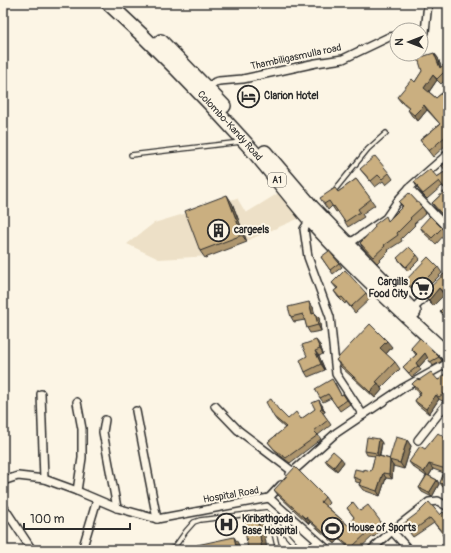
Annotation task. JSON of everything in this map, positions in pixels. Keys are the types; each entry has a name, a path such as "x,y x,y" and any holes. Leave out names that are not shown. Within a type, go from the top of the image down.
{"highway":[{"name":"Colombo-Kandy Road","path":"108,3 254,139 384,296 448,355"},
{"name":"Colombo-Kandy Road","path":"120,3 165,44 244,141 313,210"},
{"name":"Colombo-Kandy Road","path":"339,243 448,343"}],"street":[{"path":"426,22 428,3"},
{"name":"Thambiligasmulla road","path":"204,91 215,82 219,81 243,79 316,63 343,59 389,38"},
{"path":"339,243 353,241 386,218 399,199 409,188 448,154"},
{"path":"409,188 448,229"},
{"path":"313,210 304,229 308,257 330,317 336,374 363,415"},
{"path":"412,310 439,283"},
{"name":"Hospital Road","path":"3,481 18,476 44,479 117,508 157,519 269,498 292,471 336,433 403,388 448,363"},
{"path":"41,394 44,479"},
{"path":"77,402 82,429 82,458 77,491"},
{"path":"418,440 448,402"},
{"path":"215,406 238,430 292,471"},
{"path":"136,411 157,519"},
{"path":"105,420 103,432 117,508"},
{"path":"269,498 328,550"},
{"path":"82,550 97,500"},
{"path":"371,550 392,531 429,502 438,501 448,507"},
{"path":"3,506 32,550"},
{"path":"392,531 409,550"}],"lane":[{"path":"328,196 333,192 368,149 386,133"},
{"path":"131,155 244,141"},
{"path":"167,550 174,548 194,522 261,512 266,512 270,515 300,550"},
{"path":"270,515 278,550"},
{"path":"304,550 318,541"}],"shaded area":[{"path":"280,192 300,218 211,256 159,259 127,244 154,223 237,198 246,213"}],"building":[{"path":"434,53 440,68 447,62 448,63 448,74 445,71 437,79 433,75 424,88 436,98 448,88 448,134 429,151 420,140 440,124 424,105 414,115 408,110 410,108 397,97 412,79 415,82 422,71 419,62 429,62 429,55"},
{"path":"375,156 389,173 382,179 378,175 371,181 360,169"},
{"path":"448,161 448,221 432,203 446,190 439,181 423,194 414,182 430,169 437,177 446,171 442,166"},
{"path":"356,179 371,199 358,209 360,212 345,222 329,201 324,204 320,198 335,188 338,192"},
{"path":"409,193 422,207 397,233 398,235 384,245 385,246 373,257 360,243 375,227 374,225 386,216 388,221 403,206 399,202"},
{"name":"cargeels","path":"227,195 242,235 200,251 185,211"},
{"path":"430,216 442,228 432,238 420,227"},
{"path":"409,247 417,255 406,267 397,258"},
{"path":"329,251 339,263 330,270 321,257"},
{"path":"428,257 438,267 415,290 405,281"},
{"path":"345,270 366,293 351,307 334,291 338,288 332,283"},
{"path":"446,272 448,274 448,296 439,288 429,300 423,294"},
{"path":"309,302 312,314 315,313 318,325 307,328 303,314 291,317 288,307"},
{"path":"448,303 448,319 440,311"},
{"path":"370,324 387,341 380,348 395,362 376,382 378,383 370,392 336,360"},
{"path":"420,338 439,357 430,362 425,353 416,363 418,366 409,373 403,367 417,354 411,348"},
{"path":"316,340 320,349 315,351 321,364 305,372 300,360 307,356 302,345"},
{"path":"448,370 448,394 446,392 439,397 436,395 426,409 415,401 421,392 412,384 415,381 431,372 438,380"},
{"path":"332,379 341,395 343,394 347,400 337,407 328,394 320,398 315,389"},
{"path":"271,399 288,419 296,412 301,419 315,409 312,403 319,400 322,408 320,409 328,420 314,431 318,435 286,458 274,449 268,442 286,427 274,417 266,402"},
{"path":"438,433 448,440 448,456 446,459 448,462 446,469 429,464 424,472 409,462 420,446 425,449"},
{"path":"367,437 379,439 377,453 365,451"},
{"path":"396,437 407,440 400,463 389,460"},
{"path":"333,451 341,458 334,467 325,460"},
{"path":"375,455 390,459 389,474 383,473 377,491 359,485 361,480 353,477 355,469 371,471"},
{"path":"295,467 325,497 321,502 349,526 354,517 347,508 353,502 360,511 368,505 381,522 351,548 335,534 331,539 274,490"},
{"path":"444,472 448,474 448,486 440,483"},
{"path":"427,475 437,480 429,493 419,488"},
{"path":"429,502 440,515 443,512 448,518 448,550 438,550 447,540 430,518 410,533 403,524"},
{"path":"257,515 262,550 248,550 243,517"},
{"path":"234,537 237,550 198,550 197,545"}],"place":[{"name":"Clarion Hotel","path":"249,96"},
{"name":"cargeels","path":"218,230"},
{"name":"Cargills Food City","path":"423,288"},
{"name":"Kiribathgoda Base Hospital","path":"227,525"},
{"name":"House of Sports","path":"332,528"}]}
